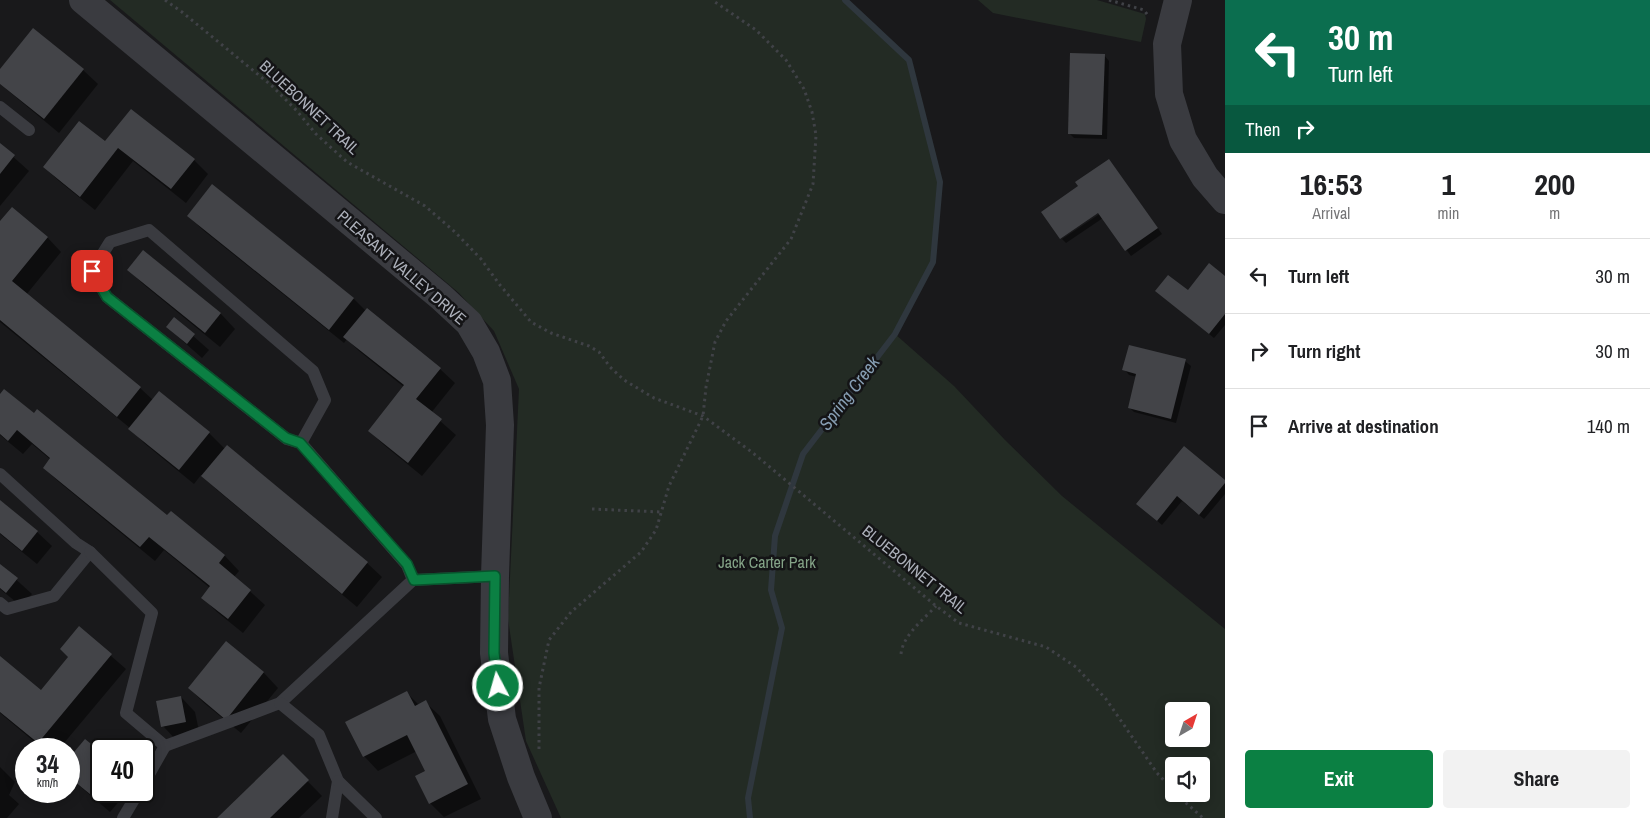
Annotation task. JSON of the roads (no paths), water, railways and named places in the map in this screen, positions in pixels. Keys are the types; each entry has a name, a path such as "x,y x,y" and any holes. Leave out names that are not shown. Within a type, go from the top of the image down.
{"street":[{"name":"PLEASANT VALLEY DRIVE","path":"83,0 441,297 469,323 486,352 497,381 500,425 494,653 502,718 521,777 538,818"},
{"path":"1178,0 1167,44 1169,94 1182,140 1206,178 1225,200"}],"lane":[{"path":"0,107 29,130"},
{"path":"300,443 325,400 313,371 149,230 110,242 92,271 107,297 286,438 300,443 407,564 414,580"},
{"path":"0,474 76,543 90,552 152,613 126,713 165,746"},
{"path":"0,603 6,608 54,596 90,552"},
{"path":"155,764 165,746 280,703 414,580 495,576"},
{"path":"280,703 319,735 338,780 376,818"},
{"path":"332,818 338,780"},
{"path":"123,818 132,803"}],"waterway":[{"name":"Spring Creek","path":"750,818 748,798 782,628 771,590 775,536 803,454 895,334 933,262 940,182 909,60 845,0"}],"park label":[{"name":"Jack Carter Park","path":"767,562"}]}
